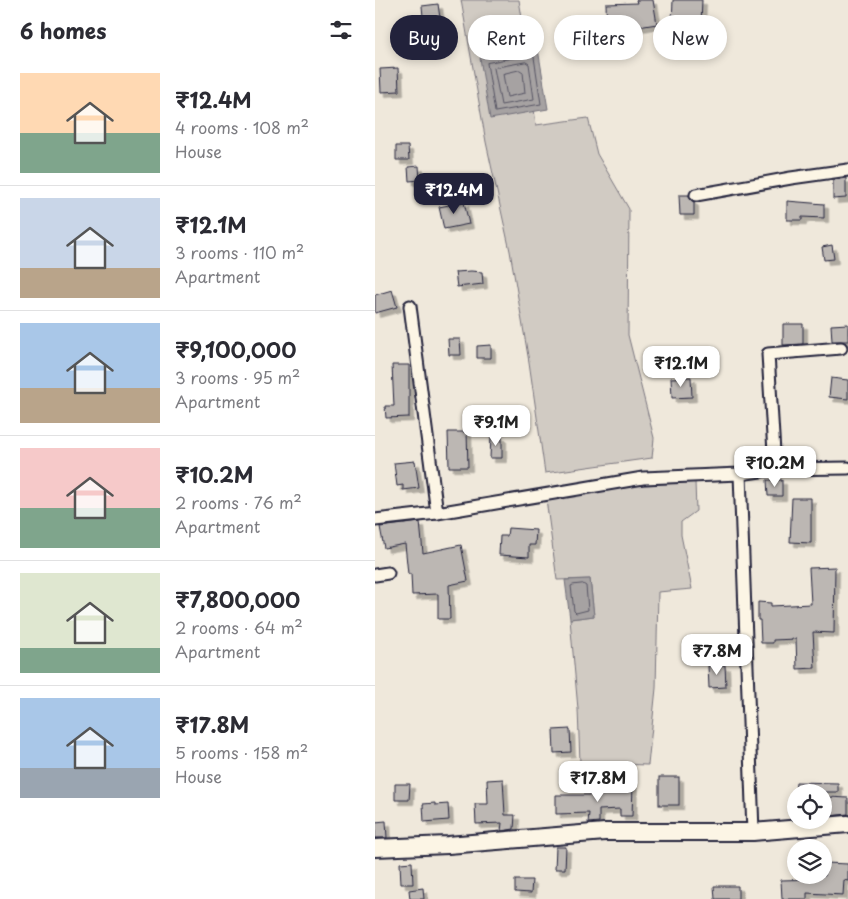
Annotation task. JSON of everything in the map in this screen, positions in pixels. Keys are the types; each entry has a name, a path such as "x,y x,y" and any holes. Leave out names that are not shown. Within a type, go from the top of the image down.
{"street":[{"path":"697,196 791,178 848,170"},
{"path":"410,306 437,513"},
{"path":"775,470 767,354 841,348"},
{"path":"375,520 437,513 643,478 740,474 775,470 848,468"},
{"path":"740,474 753,832"},
{"path":"375,575 388,573"},
{"path":"375,848 448,845 605,832 753,832 848,824"}],"shaded area":[{"path":"461,0 519,0 522,15 468,15 468,40"},
{"path":"472,60 528,60 536,125 588,118 597,154 629,209 628,335 654,438 652,458 545,473 510,251 486,142"},
{"path":"695,482 696,511 681,522 681,535 692,589 658,592 656,688 648,765 580,763 578,709 570,619 594,616 590,579 557,580 546,499 629,486"}],"water":[{"path":"480,60 540,60 548,109 490,119"},
{"path":"590,579 594,616 570,619 565,580"}],"building":[{"path":"636,0 653,0 656,15 653,15 653,25 643,26 643,15 606,15 606,4 637,3"},
{"path":"673,0 702,0 701,15 672,15"},
{"path":"438,4 440,15 423,15 422,6"},
{"path":"398,68 399,91 381,92 380,69"},
{"path":"396,146 408,146 409,160 396,160"},
{"path":"419,166 420,180 409,181 408,167"},
{"path":"846,178 846,198 833,199 833,180"},
{"path":"679,195 689,195 690,199 694,202 694,215 680,215"},
{"path":"787,201 824,204 824,218 802,217 802,220 787,220"},
{"path":"464,202 469,224 444,229 439,207"},
{"path":"832,245 834,259 824,260 822,247"},
{"path":"455,272 482,272 483,284 457,287"},
{"path":"392,290 397,307 375,313 375,295"},
{"path":"783,324 803,324 803,344 783,345"},
{"path":"848,324 848,341 832,341 831,325"},
{"path":"448,339 460,339 461,355 449,355"},
{"path":"491,345 491,358 477,358 477,346"},
{"path":"392,365 409,365 409,417 386,418 385,406 394,406"},
{"path":"691,377 692,397 672,398 671,378"},
{"path":"831,378 848,380 848,399 829,397"},
{"path":"448,432 467,432 468,467 449,467"},
{"path":"491,436 502,436 502,458 490,458"},
{"path":"415,461 419,488 403,490 403,485 397,486 394,463"},
{"path":"767,480 782,480 782,496 768,496"},
{"path":"792,498 811,498 811,543 790,542"},
{"path":"420,522 423,553 461,545 468,581 449,585 450,619 438,619 438,594 412,595 411,574 408,574 405,544 384,548 380,527"},
{"path":"508,528 536,530 535,545 529,545 529,557 499,555 500,536 507,536"},
{"path":"835,567 834,633 813,632 815,668 797,669 796,639 773,640 773,643 761,643 758,602 771,603 771,606 811,604 809,568"},
{"path":"725,665 726,687 709,688 708,666"},
{"path":"570,729 571,752 554,753 553,730"},
{"path":"659,777 679,777 679,805 659,805"},
{"path":"503,779 505,815 515,815 514,829 501,831 502,823 476,824 475,804 488,804 487,780"},
{"path":"796,782 838,783 838,792 832,792 832,784 796,784"},
{"path":"395,784 410,784 409,800 395,800"},
{"path":"616,784 633,784 632,816 620,816 620,809 599,810 599,822 588,823 589,813 556,814 556,795 591,795 591,793 616,792"},
{"path":"832,797 848,798 848,814 832,816"},
{"path":"435,803 435,805 448,804 449,820 424,822 423,804"},
{"path":"386,821 387,838 375,838 375,822"},
{"path":"556,847 566,847 565,869 555,869"},
{"path":"412,862 413,884 401,884 400,863"},
{"path":"832,863 848,864 848,881 844,880 843,895 807,893 807,899 782,899 781,880 787,880 787,884 832,884"},
{"path":"515,880 532,880 531,893 515,892"},
{"path":"714,886 738,886 738,899 715,899"},
{"path":"423,888 424,899 410,899 409,890"}]}
